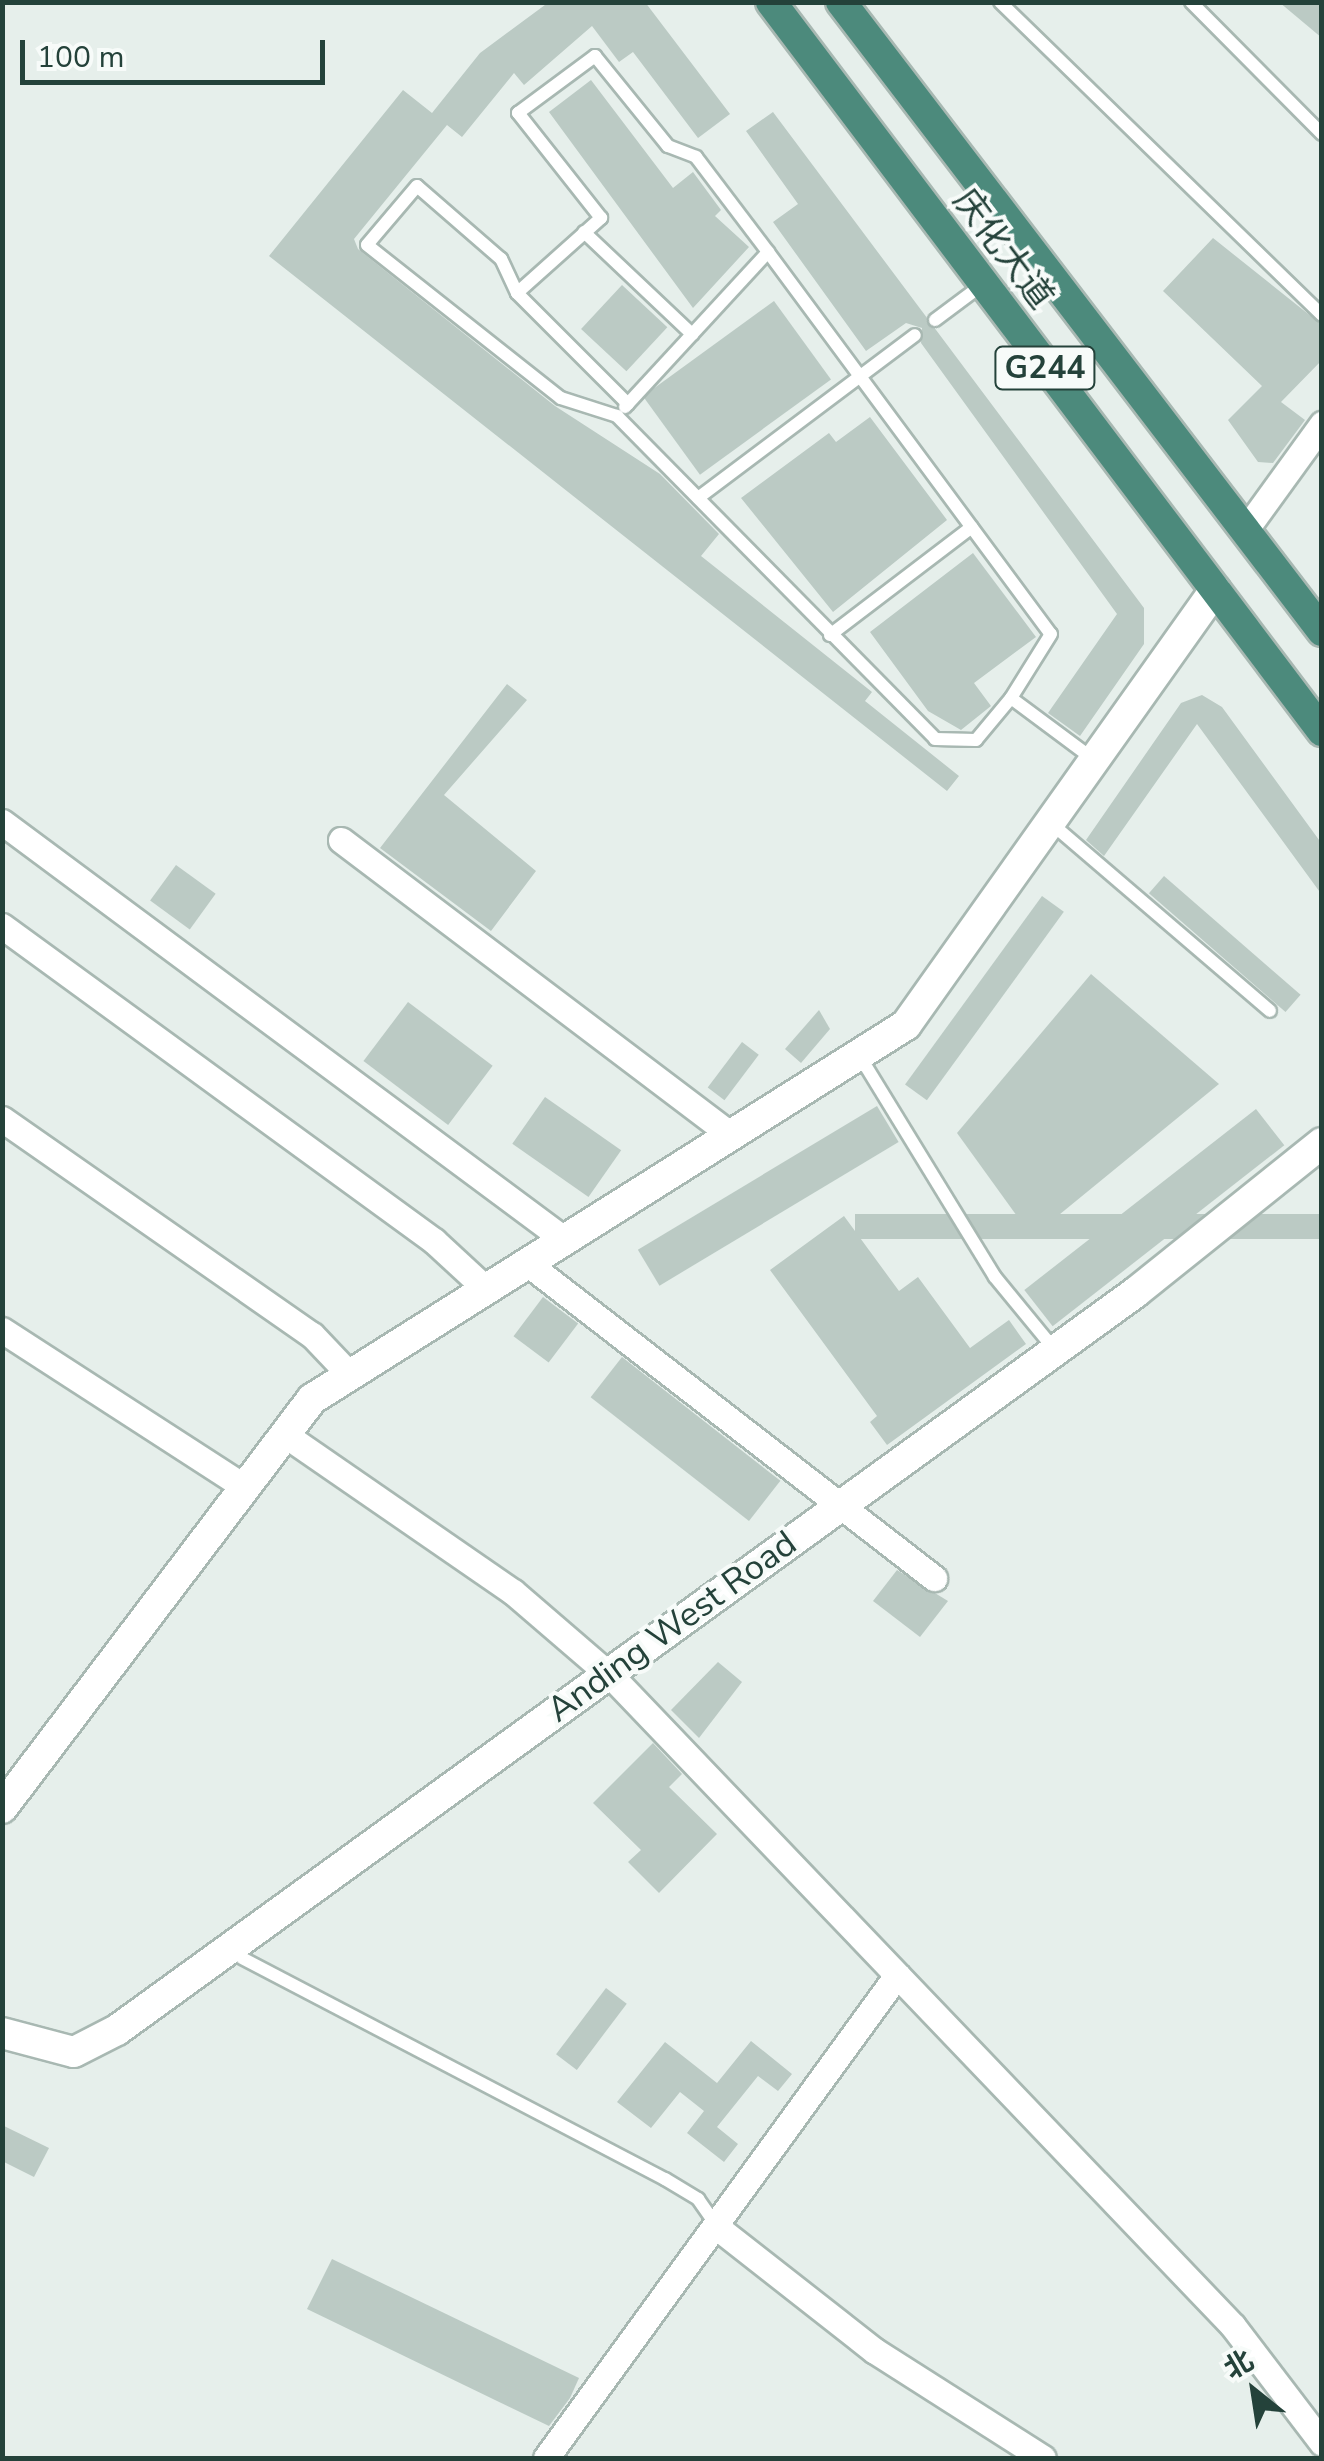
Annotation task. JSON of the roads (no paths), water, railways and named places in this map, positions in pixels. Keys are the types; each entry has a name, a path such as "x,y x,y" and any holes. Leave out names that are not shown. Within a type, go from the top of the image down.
{"highway":[{"name":"庆化大道","path":"771,2 1322,731"},
{"name":"庆化大道","path":"841,2 1322,631"}],"street":[{"path":"1246,529 1322,424"},
{"path":"2,1808 242,1486 312,1399 906,1026 1214,590"},
{"path":"2,822 565,1240"},
{"path":"341,840 731,1135"},
{"path":"2,926 434,1241 486,1289"},
{"path":"2,1119 312,1335 350,1375"},
{"name":"Anding West Road","path":"2,2049 44,2065 82,2066 242,1958 847,1508 1322,1143"},
{"name":"Anding West Road","path":"847,1508 1145,1304 1322,1162"},
{"path":"528,1263 934,1578"},
{"path":"2,1330 242,1486"},
{"path":"284,1434 513,1592 614,1679 1233,2326 1322,2443"},
{"name":"Anding West Road","path":"2,2033 53,2052 90,2046 614,1679"},
{"path":"546,2458 718,2228 898,1975"},
{"path":"718,2228 846,2331 1043,2458"}],"lane":[{"path":"1000,2 1322,314"},
{"path":"1191,2 1322,134"},
{"path":"517,293 601,218 518,113 595,56 668,146 696,156 1052,634 1011,698 976,740 944,744 830,635 616,416 561,398 367,245 418,186 502,259 517,293 628,404"},
{"path":"584,232 692,334"},
{"path":"616,416 768,252"},
{"path":"936,320 982,285"},
{"path":"698,498 915,335"},
{"path":"830,635 972,527"},
{"path":"1011,698 1094,760"},
{"path":"1050,822 1270,1011"},
{"path":"859,1055 994,1277 1055,1350"},
{"path":"242,1958 665,2180 698,2199 718,2228"}]}
